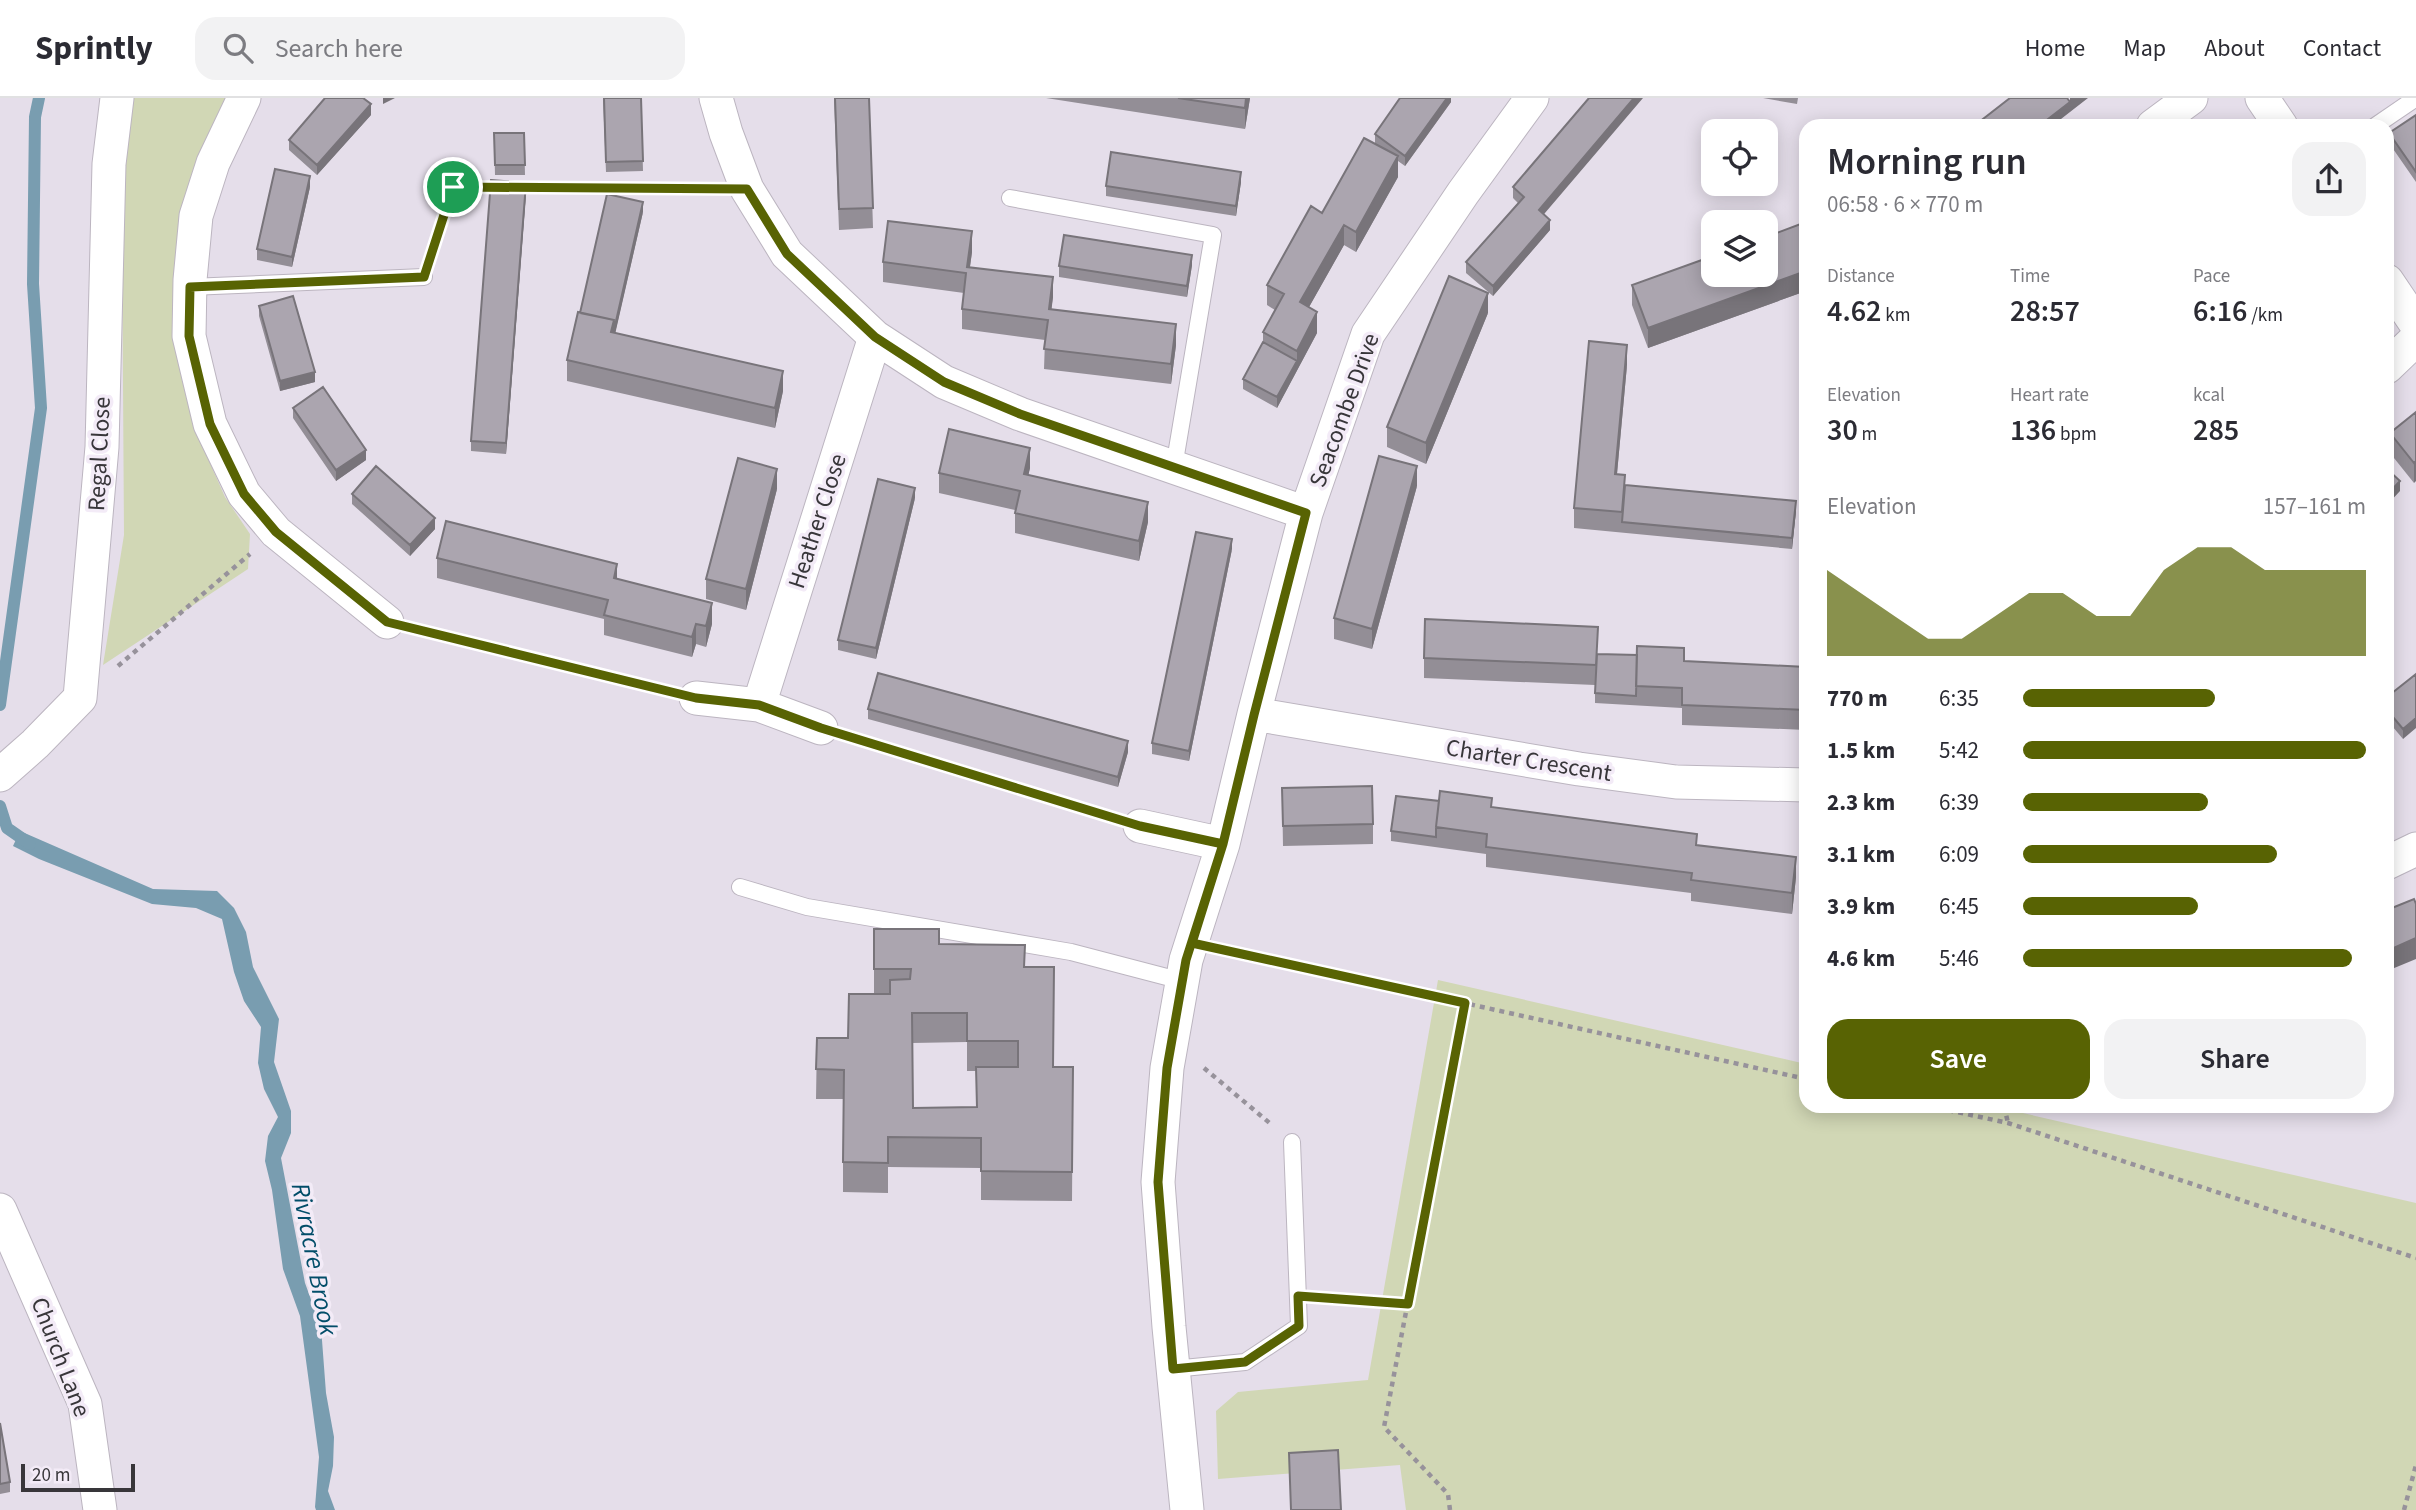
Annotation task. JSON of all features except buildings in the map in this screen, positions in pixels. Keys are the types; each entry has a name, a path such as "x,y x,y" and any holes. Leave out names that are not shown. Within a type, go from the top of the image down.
{"street":[{"name":"Regal Close","path":"80,698 102,447 109,164 117,98"},
{"path":"244,98 214,163 196,216 189,336 210,424 244,494 276,532 387,622"},
{"path":"716,98 747,189 787,254 875,337 944,382 1020,414 1306,513"},
{"name":"Seacombe Drive","path":"1187,1510 1158,1182 1167,1068 1182,981 1223,844 1306,513 1368,334 1463,193 1532,98"},
{"path":"2162,119 2191,98"},
{"path":"2262,98 2276,119"},
{"path":"2394,291 2416,324"},
{"name":"Heather Close","path":"759,705 875,337"},
{"path":"2394,360 2416,339"},
{"path":"0,775 80,698"},
{"path":"696,698 759,705 821,728"},
{"name":"Charter Crescent","path":"1254,715 1579,769 1662,780 1721,785 1799,785"},
{"path":"1140,826 1223,844"},
{"path":"2394,860 2416,849"},
{"name":"Church Lane","path":"0,1210 85,1404 100,1510"}],"lane":[{"path":"2385,119 2416,98"},
{"path":"1010,198 1213,235 1174,467"},
{"path":"190,287 424,277"},
{"path":"740,887 807,907 1070,952 1182,981"},
{"path":"1173,1369 1245,1362 1299,1326 1292,1142"}],"path":[{"path":"424,277 453,187 495,187"},
{"path":"509,187 747,189"},
{"path":"80,698 276,532"},
{"path":"387,622 696,698"},
{"path":"821,728 1140,826"},
{"path":"1192,943 1799,1077"},
{"path":"1450,1510 1448,1494 1384,1427 1465,1003"},
{"path":"1171,1041 1292,1142"},
{"path":"1960,1113 2008,1124 2416,1258"},
{"path":"2006,1113 2008,1124"},
{"path":"1298,1296 1408,1304"},
{"path":"2404,1510 2416,1465"}],"green space":[{"path":"127,98 226,98 175,325 182,380 206,454 225,497 250,534 248,569 103,665 124,535 122,231"},
{"path":"1438,980 1799,1062 1799,1113 2023,1113 2416,1203 2416,1510 1406,1510 1400,1465 1218,1479 1216,1411 1238,1392 1368,1380"}],"water":[{"path":"20,831 153,889 217,891 234,908 246,932 253,967 279,1019 274,1062 291,1111 291,1133 281,1158 305,1283 321,1327 326,1393 334,1437 333,1466 328,1491 335,1510 316,1510 315,1507 319,1457 300,1316 283,1269 272,1190 265,1161 268,1136 278,1117 264,1089 258,1063 261,1027 244,1001 234,972 222,919 196,908 152,904 39,859 13,846"}],"waterway":[{"name":"Rivracre Brook","path":"0,705 41,408 33,284 35,117 39,98"},
{"name":"Rivracre Brook","path":"0,806 7,828 30,844"}],"route":[{"path":"453,187 424,277 190,287 189,336 210,424 244,494 276,532 387,622 696,698 759,705 821,728 1140,826 1223,844 1192,943 1465,1003 1408,1304 1298,1296 1299,1326 1245,1362 1173,1369 1158,1182 1167,1068 1186,960 1223,844 1306,513 1020,414 944,382 875,337 787,254 747,189 453,187"}]}
